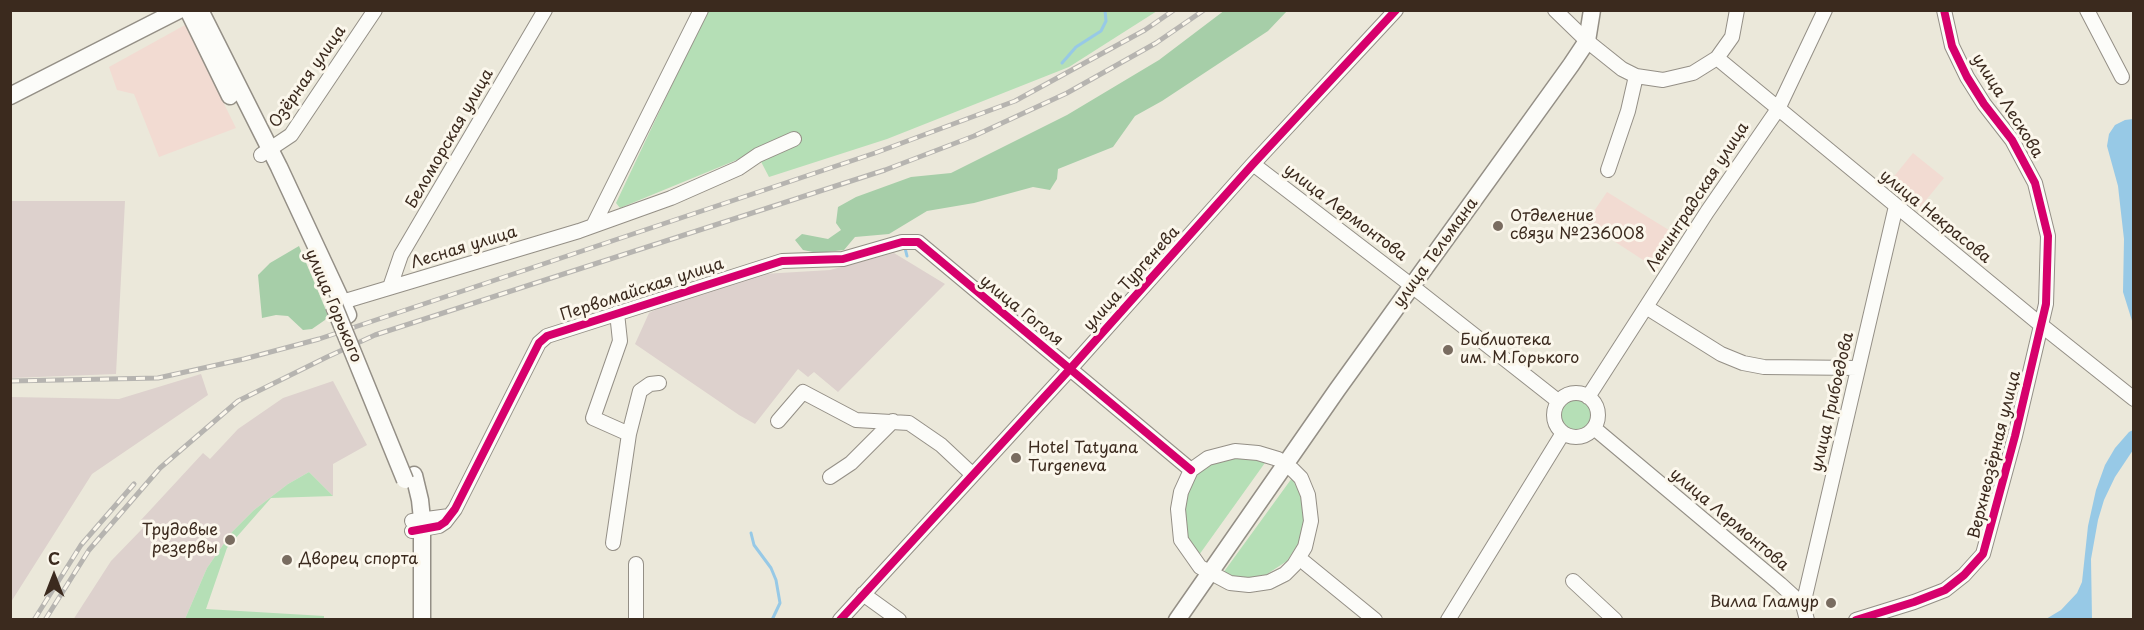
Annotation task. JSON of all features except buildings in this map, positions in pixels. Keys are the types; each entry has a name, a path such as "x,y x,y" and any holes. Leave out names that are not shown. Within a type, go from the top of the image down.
{"main road":[{"path":"10,96 179,10"},
{"name":"улица Горького","path":"188,10 266,152"},
{"name":"улица Горького","path":"200,10 300,231 338,304 420,500 412,620"},
{"name":"улица Тельмана","path":"1588,35 1592,10"},
{"name":"улица Тельмана","path":"1177,620 1605,10"},
{"name":"улица Горького","path":"417,526 422,620"}],"street":[{"name":"Озёрная улица","path":"266,152 291,135 375,10"},
{"name":"Беломорская улица","path":"390,286 402,255 545,10"},
{"path":"594,224 701,10"},
{"name":"улица Тургенева","path":"840,620 1070,369 1253,164 1396,10"},
{"path":"1555,10 1588,35 1622,69 1636,76 1663,80 1693,73 1716,58 1732,37 1737,10"},
{"name":"Ленинградская улица","path":"1588,397 1778,109 1825,10"},
{"name":"улица Лескова","path":"1944,10 1952,46 1966,77 2012,140 2035,183 2048,236 2046,304 2041,325"},
{"path":"2086,10 2122,77"},
{"name":"улица Некрасова","path":"1716,58 2133,399"},
{"path":"1608,170 1628,111 1636,76"},
{"name":"Лесная улица","path":"338,304 390,286 579,231 671,198 739,168 758,155 794,139"},
{"name":"улица Лермонтова","path":"1253,164 1558,401"},
{"name":"улица Грибоедова","path":"1803,605 1896,206"},
{"name":"Первомайская улица","path":"417,526 439,526 449,516 470,483 540,343 547,336 782,261 843,259 902,242 918,242"},
{"name":"улица Гоголя","path":"918,242 1191,470"},
{"path":"1646,307 1721,354 1743,363 1764,367 1858,368"},
{"path":"617,313 620,341 593,418 629,434"},
{"name":"Верхнеозёрная улица","path":"1856,620 1945,590 1964,575 1983,554 1989,538 2041,325"},
{"path":"613,543 629,434 640,391 650,384 659,383"},
{"path":"778,421 803,392 856,420 909,423 941,445 973,475"},
{"path":"1578,393 1588,397 1594,402 1598,412 1598,421 1594,428 1588,434 1580,437 1570,437 1558,429 1553,415 1558,401 1567,394 1578,393"},
{"path":"830,477 851,463 893,421"},
{"name":"улица Лермонтова","path":"1594,428 1803,605"},
{"path":"1448,620 1563,433"},
{"path":"1235,451 1266,455 1285,464 1301,478 1310,504 1311,521 1308,537 1299,558 1285,574 1259,584 1230,583 1200,567 1181,540 1179,528 1178,509 1181,492 1191,470 1208,459 1235,451"},
{"path":"1299,558 1375,620"},
{"path":"636,564 636,620"},
{"path":"1573,581 1615,620"},
{"path":"863,594 899,620"},
{"path":"1803,605 1807,620"}],"shaded area":[{"path":"185,25 236,128 159,157 134,94 117,90 109,67"},
{"path":"1913,153 1944,178 1918,210 1887,185"},
{"path":"1607,192 1677,235 1657,269 1586,223"},
{"path":"11,201 125,201 116,374 11,378"},
{"path":"894,253 945,284 838,392 814,372 808,377 798,369 755,424 635,344 649,313 688,293 763,274 830,270"},
{"path":"201,374 208,395 92,474 11,602 11,397 119,399"},
{"name":"Трудовые резервы","path":"333,381 367,445 333,464 333,496 309,472 288,484 254,510 232,532 207,568 185,619 73,620 111,561 143,528 141,520 203,453 210,459 238,429 283,398"}],"green space":[{"path":"1225,10 1287,11 1268,31 1162,101 1135,116 1113,147 1058,169 1057,179 1050,190 1033,187 974,203 927,211 889,234 855,237 844,250 818,253 803,250 795,240 802,234 828,239 841,230 836,223 838,207 856,197 911,177 951,173 1067,115 1159,60"},
{"path":"707,11 1157,11 1069,67 887,139 769,177 756,152 620,208 616,203"},
{"path":"299,246 328,315 312,329 303,330 288,316 276,315 262,318 258,275 270,263"},
{"path":"1576,400 1587,405 1592,416 1587,427 1576,432 1565,427 1560,416 1565,405"},
{"path":"1228,456 1267,460 1199,555 1190,545 1185,525 1184,509 1188,489 1197,472 1213,461"},
{"name":"Трудовые резервы","path":"309,472 333,496 271,498 227,548 206,609 324,616 324,619 185,619 207,568 232,532 254,510 288,484"},
{"path":"1292,478 1299,491 1304,512 1303,528 1298,544 1287,561 1264,576 1243,579 1223,573"}],"water":[{"path":"2134,119 2133,324 2123,292 2124,239 2118,186 2107,146 2109,134 2115,125"},
{"path":"2133,430 2133,450 2115,477 2098,520 2091,559 2092,619 2046,619 2061,610 2077,593 2082,582 2088,526 2096,490 2105,465 2115,448"}],"waterway":[{"path":"1062,63 1076,47 1101,31 1106,21 1105,10"},
{"path":"905,248 907,256"},
{"path":"751,533 754,545 771,568 776,580 780,603 772,620"}],"railway":[{"path":"10,381 158,378 319,339 875,153 1015,101 1145,30 1174,10"},
{"path":"45,620 89,550 160,468 238,401 375,335 885,170 974,136 1067,93 1156,43 1204,10"},
{"path":"34,620 81,545 134,484"}],"cycle path":[{"path":"840,620 1070,369 1253,164 1396,10"},
{"path":"1856,620 1945,590 1964,575 1983,554 2015,436 2046,304 2048,236 2035,183 2012,140 1984,104 1967,77 1952,46 1944,10"},
{"path":"412,531 439,526 455,509 539,343 547,336 782,261 843,259 902,242 918,242 1191,470"}],"place":[{"name":"Отделение связи №236008","path":"1498,226"},
{"name":"Библиотека им. М.Горького","path":"1448,350"},
{"name":"Hotel Tatyana Turgeneva","path":"1016,458"},
{"name":"Трудовые резервы","path":"230,540"},
{"name":"Дворец спорта","path":"287,560"},
{"name":"Вилла Гламур","path":"1831,603"}]}
